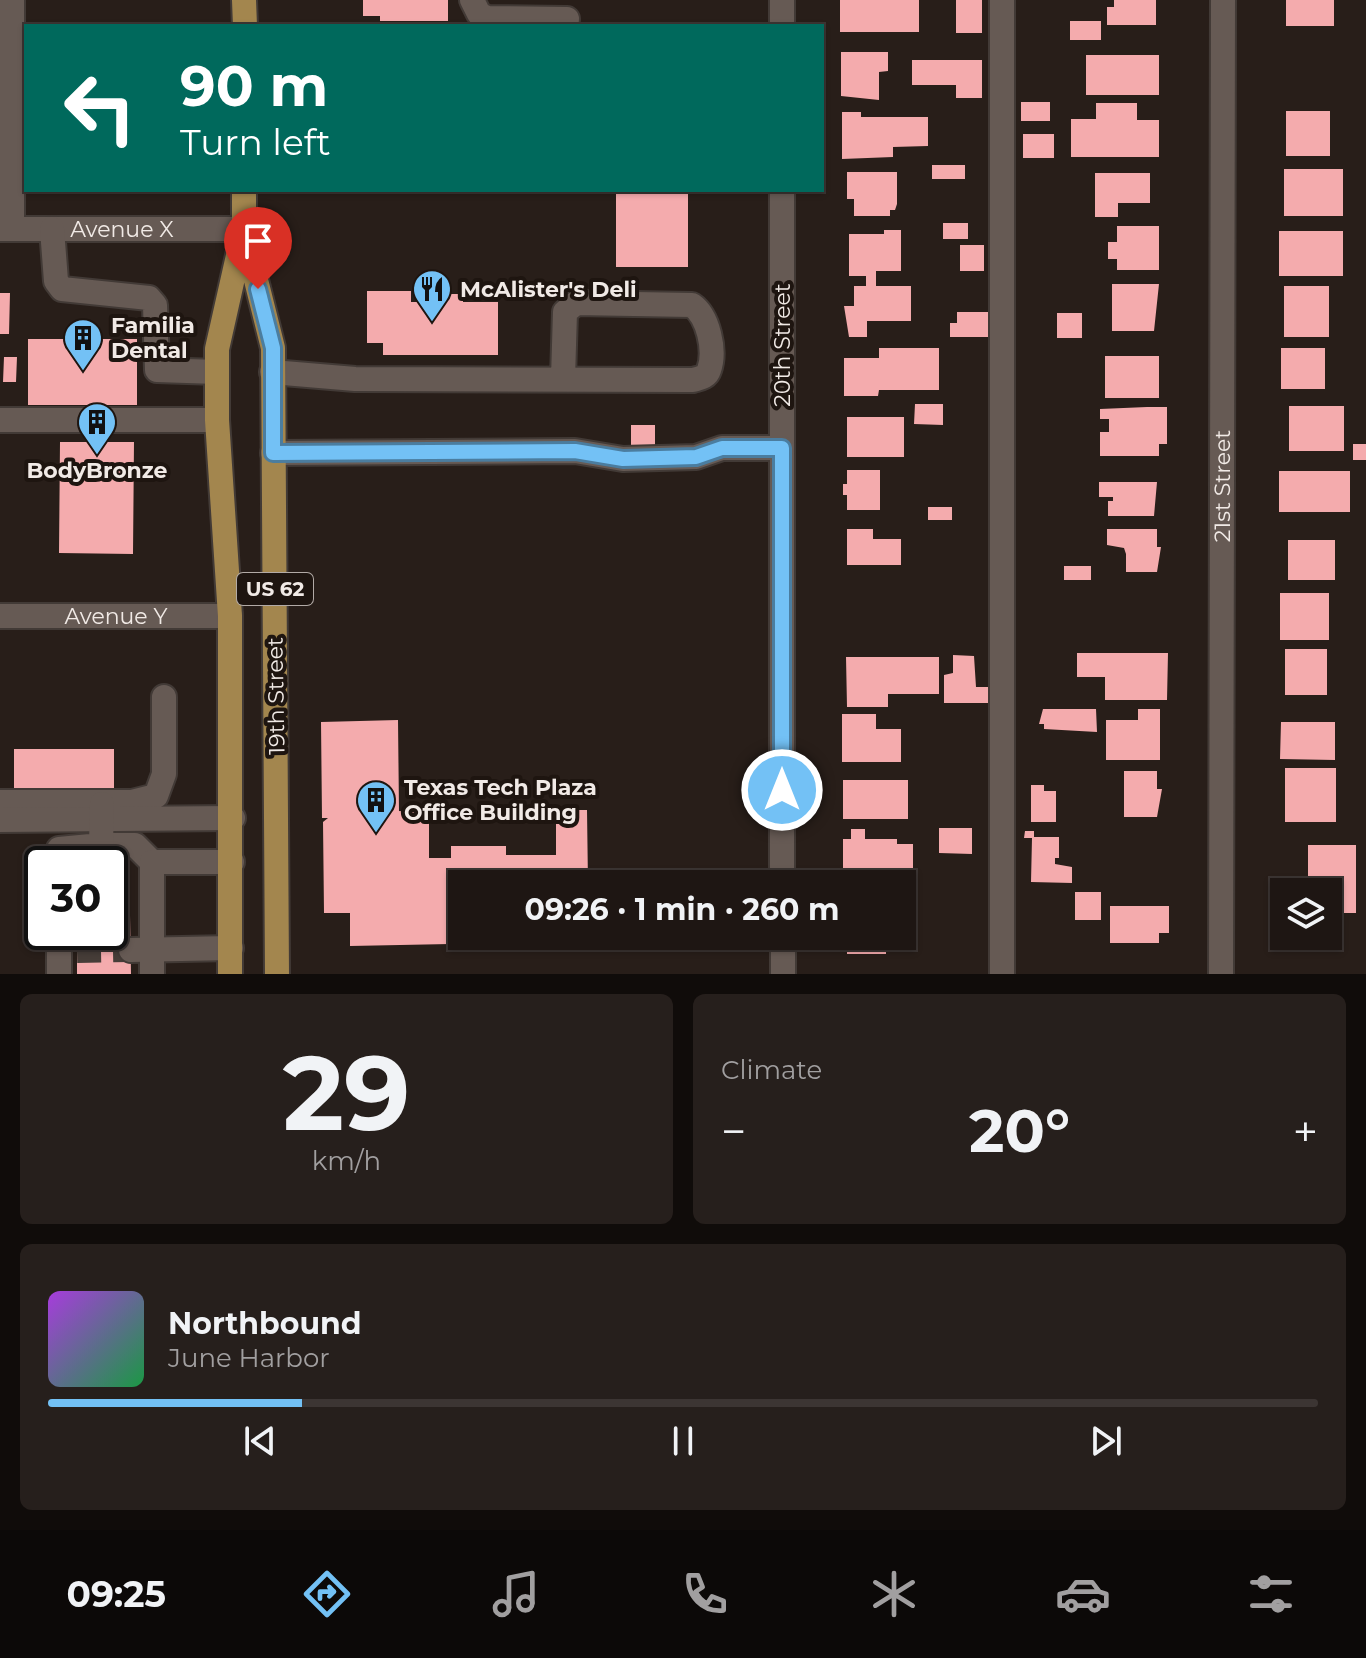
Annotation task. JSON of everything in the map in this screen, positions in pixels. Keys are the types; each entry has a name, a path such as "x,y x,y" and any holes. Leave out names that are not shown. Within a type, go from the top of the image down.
{"main road":[{"path":"244,0 245,24"},
{"name":"19th Street","path":"230,974 233,818 230,616 217,420 217,349 244,229 244,192"},
{"name":"19th Street","path":"244,229 273,348 277,974"}],"street":[{"path":"6,229 12,0"},
{"path":"472,0 479,14 487,18 567,19"},
{"path":"782,0 782,24"},
{"path":"1002,0 1002,974"},
{"name":"21st Street","path":"1221,974 1223,0"},
{"name":"20th Street","path":"782,192 782,870"},
{"name":"Avenue X","path":"6,229 244,229"},
{"path":"52,229 56,281 62,289 149,298 155,305 157,370 217,372"},
{"path":"272,372 355,379 693,380 705,376 710,369 708,329 703,313 692,305 576,303 565,312 563,378"},
{"path":"0,420 217,420"},
{"path":"273,453 575,451 623,459 696,457 722,448 782,448"},
{"name":"Avenue Y","path":"0,616 230,616"},
{"path":"0,820 102,811 147,801 156,796 164,774 164,697"},
{"path":"0,802 233,818"},
{"path":"101,845 102,811"},
{"path":"90,846 135,845 144,876 141,950 152,974"},
{"path":"144,876 232,862"},
{"path":"141,950 231,948"},
{"path":"783,950 783,974"}],"building":[{"path":"363,0 448,0 448,21 380,21 380,16 363,16"},
{"path":"840,0 919,0 919,32 840,32"},
{"path":"956,0 982,0 982,33 956,33"},
{"path":"1114,0 1156,0 1156,25 1107,25 1107,7 1114,7"},
{"path":"1286,0 1334,0 1334,26 1286,26"},
{"path":"1070,21 1101,21 1101,40 1070,40"},
{"path":"841,52 888,52 888,71 879,72 879,100 841,96"},
{"path":"1086,55 1159,55 1159,95 1086,95"},
{"path":"912,60 982,60 982,98 956,98 956,85 912,85"},
{"path":"1021,102 1050,102 1050,121 1021,121"},
{"path":"1096,103 1137,103 1137,120 1159,120 1159,157 1071,157 1071,119 1096,119"},
{"path":"1286,111 1330,111 1330,156 1286,156"},
{"path":"842,112 861,112 861,117 928,117 928,146 893,147 893,157 842,159"},
{"path":"1023,134 1054,134 1054,158 1023,158"},
{"path":"932,165 965,165 965,179 932,179"},
{"path":"1284,169 1343,169 1343,216 1284,216"},
{"path":"847,172 897,172 897,204 895,210 890,210 890,216 854,216 854,199 847,199"},
{"path":"1095,173 1150,173 1150,203 1118,203 1118,217 1095,217"},
{"path":"616,192 688,192 688,267 616,267"},
{"path":"943,223 968,223 968,239 943,239"},
{"path":"1117,226 1159,226 1159,270 1117,270 1117,259 1108,259 1108,242 1117,242"},
{"path":"884,230 901,230 901,271 876,271 876,286 911,286 911,321 867,321 867,337 849,337 844,306 854,306 854,286 866,286 866,276 849,276 849,234 884,234"},
{"path":"1279,231 1343,231 1343,276 1279,276"},
{"path":"960,245 984,245 984,271 960,271"},
{"path":"1112,284 1159,284 1154,331 1112,331"},
{"path":"1284,286 1329,286 1329,337 1284,337"},
{"name":"McAlister's Deli","path":"367,291 411,291 411,302 436,302 436,294 463,294 463,302 498,302 498,355 383,355 383,343 367,343"},
{"path":"0,293 10,293 9,334 0,334"},
{"path":"957,312 990,312 990,337 950,337 950,323 957,323"},
{"path":"1057,313 1082,313 1082,338 1057,338"},
{"name":"Familia Dental","path":"28,339 137,339 137,405 28,405"},
{"path":"879,348 939,348 939,390 879,390 878,396 844,396 844,358 879,358"},
{"path":"1281,348 1325,348 1325,389 1281,389"},
{"path":"1105,356 1159,356 1159,398 1105,398"},
{"path":"4,357 17,357 16,382 3,382"},
{"path":"915,404 943,404 943,425 914,424"},
{"path":"1289,406 1344,406 1344,451 1289,451"},
{"path":"1167,407 1167,444 1159,444 1159,456 1100,456 1100,432 1109,432 1109,419 1100,419 1100,409"},
{"path":"847,417 904,417 904,457 847,457"},
{"path":"631,425 655,425 655,454 631,454"},
{"path":"60,442 134,442 133,554 59,553"},
{"path":"1353,444 1366,444 1366,460 1353,460"},
{"path":"847,470 880,470 880,510 847,510 843,484 847,484"},
{"path":"1279,471 1350,471 1350,512 1279,512"},
{"path":"1099,482 1157,482 1154,516 1108,516 1108,501 1113,501 1113,497 1099,497"},
{"path":"928,507 952,507 952,520 928,520"},
{"path":"847,529 873,529 873,539 901,539 901,565 847,565"},
{"path":"1107,529 1157,529 1157,547 1161,547 1157,572 1126,572 1124,548 1107,545"},
{"path":"1288,540 1335,540 1335,580 1288,580"},
{"path":"1064,566 1091,566 1091,580 1064,580"},
{"path":"1280,593 1329,593 1329,640 1280,640"},
{"path":"1285,649 1327,649 1327,695 1285,695"},
{"path":"1077,653 1168,653 1167,700 1105,700 1105,677 1077,677"},
{"path":"953,655 974,656 976,687 988,687 988,703 944,703 944,675 953,673"},
{"path":"846,657 939,657 939,694 888,694 888,707 847,707"},
{"path":"1043,709 1096,709 1097,732 1044,729 1044,724 1039,724"},
{"path":"1138,709 1160,709 1160,760 1106,760 1106,720 1138,720"},
{"path":"842,714 876,714 876,729 901,729 901,762 842,762"},
{"name":"Texas Tech Plaza Office Building","path":"398,720 399,811 429,814 429,858 451,858 451,846 506,846 506,855 556,855 556,810 587,810 588,870 448,870 448,944 350,946 350,913 324,913 323,822 328,818 322,818 321,722"},
{"path":"1281,722 1335,722 1335,760 1280,759"},
{"path":"14,749 114,749 114,792 14,793"},
{"path":"1285,768 1336,768 1336,822 1285,822"},
{"path":"1124,771 1157,771 1157,789 1162,789 1157,817 1124,817"},
{"path":"843,780 908,780 908,819 843,819"},
{"path":"1031,785 1044,785 1044,791 1056,791 1056,822 1031,822"},
{"path":"939,828 972,828 972,854 939,853"},
{"path":"851,829 865,829 865,839 897,839 897,844 913,844 913,870 843,870 843,839 851,839"},
{"path":"1025,831 1034,831 1034,837 1059,837 1059,858 1055,858 1055,864 1072,867 1072,883 1031,882 1032,838 1024,838"},
{"path":"1308,845 1356,845 1356,913 1342,913 1342,878 1308,878"},
{"path":"128,857 131,974 77,974 77,950 128,950"},
{"path":"1075,892 1101,892 1101,920 1075,920"},
{"path":"1110,906 1169,906 1169,933 1159,933 1159,943 1110,943"},
{"path":"847,950 886,950 886,954 847,954"}],"tunnel":[{"path":"77,951 131,950"}],"place":[{"name":"McAlister's Deli","path":"432,323"},
{"name":"Familia Dental","path":"83,372"},
{"name":"BodyBronze","path":"97,456"},
{"name":"Texas Tech Plaza Office Building","path":"376,834"}],"route":[{"path":"258,289 273,348 273,453 575,451 623,459 696,457 722,448 782,448 782,790"}]}
